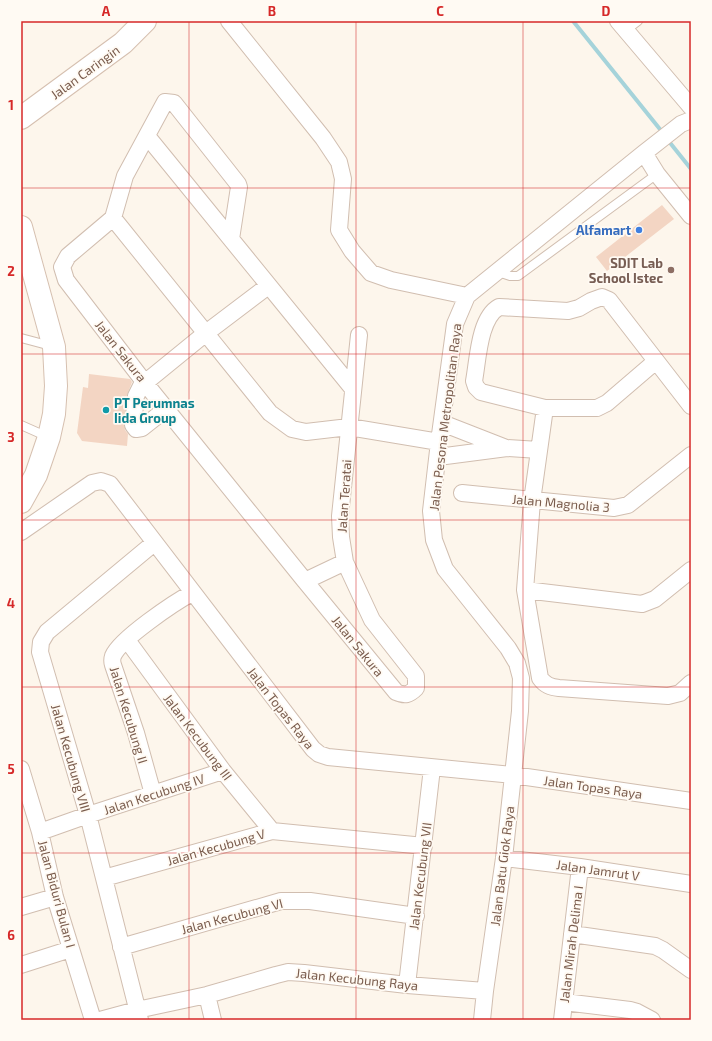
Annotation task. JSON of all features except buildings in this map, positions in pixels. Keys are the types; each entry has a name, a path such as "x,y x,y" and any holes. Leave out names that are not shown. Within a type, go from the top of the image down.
{"main road":[{"name":"Jalan Caringin","path":"21,118 123,44 145,21"},
{"path":"21,227 54,347 56,386 54,414 49,437 36,475 21,502"}],"street":[{"path":"229,21 322,138 339,162 343,179 339,230 352,251 371,273 391,280 467,296"},
{"path":"621,26 691,107"},
{"path":"231,239 239,188 238,184 174,102 165,102 125,176 113,218 270,413 292,429 306,432 349,427 438,449 507,448 538,450"},
{"name":"Jalan Pesona Metropolitan Raya","path":"520,711 520,678 517,663 508,648 445,569 434,540 432,511 438,449 455,324 467,296 648,150 688,121"},
{"path":"147,136 353,389"},
{"path":"648,150 657,174 691,216"},
{"name":"Jalan Sakura","path":"113,218 68,256 62,267 66,280 145,383 396,692 402,695 409,694 416,688"},
{"path":"166,409 142,428 136,429 133,425 136,396 141,386 206,333 268,286"},
{"path":"656,362 607,403 597,408 545,408 481,392 476,387 474,381 482,334 494,310 500,307 568,311 579,308 602,297 609,300 691,406"},
{"name":"Jalan Teratai","path":"359,335 340,516 341,537 345,562 372,620 416,676 416,688"},
{"path":"545,408 532,501 525,590 540,678 544,683 551,687 668,696 680,692 691,683"},
{"path":"442,423 507,448"},
{"name":"Jalan Magnolia 3","path":"462,493 614,508 628,505 691,455"},
{"name":"Jalan Topas Raya","path":"21,532 92,483 101,481 110,484 308,744 319,754 328,757 513,775 691,801"},
{"name":"Jalan Kecubung VIII","path":"139,1015 88,815 40,652 41,642 47,632 154,543"},
{"path":"305,581 345,562"},
{"path":"525,590 642,604 655,599 691,570"},
{"path":"127,640 192,592"},
{"name":"Jalan Kecubung III","path":"127,640 223,771 272,831"},
{"name":"Jalan Kecubung II","path":"127,640 113,655 112,661 136,733 153,794"},
{"name":"Jalan Batu Giok Raya","path":"482,1020 504,858 520,711"},
{"name":"Jalan Kecubung VII","path":"408,985 432,768"},
{"name":"Jalan Biduri Bulan I","path":"21,769 40,832 55,897 93,1020"},
{"name":"Jalan Kecubung IV","path":"40,832 223,771"},
{"name":"Jalan Kecubung V","path":"104,878 272,831 424,846"},
{"name":"Jalan Jamrut V","path":"504,858 580,867 691,884"},
{"name":"Jalan Mirah Delima I","path":"562,1020 580,867"},
{"path":"21,907 55,897"},
{"name":"Jalan Kecubung VI","path":"121,947 281,901 310,901 416,916"},
{"path":"572,934 655,946 691,970"},
{"path":"21,966 71,949"},
{"name":"Jalan Kecubung Raya","path":"100,1020 139,1015 276,974 288,972 408,985 485,991"},
{"path":"206,995 213,1020"},
{"path":"564,1002 630,1010 652,1020"}],"lane":[{"path":"621,26 638,21"},
{"path":"498,272 510,276 518,276 657,174"},
{"path":"21,338 54,347"},
{"path":"21,424 49,437"}],"waterway":[{"path":"573,21 663,133"},
{"path":"667,139 691,169"}],"place":[{"name":"Alfamart","path":"639,230"},
{"name":"SDIT Lab School Istec","path":"671,270"},
{"name":"PT Perumnas Iida Group","path":"106,410"}]}
